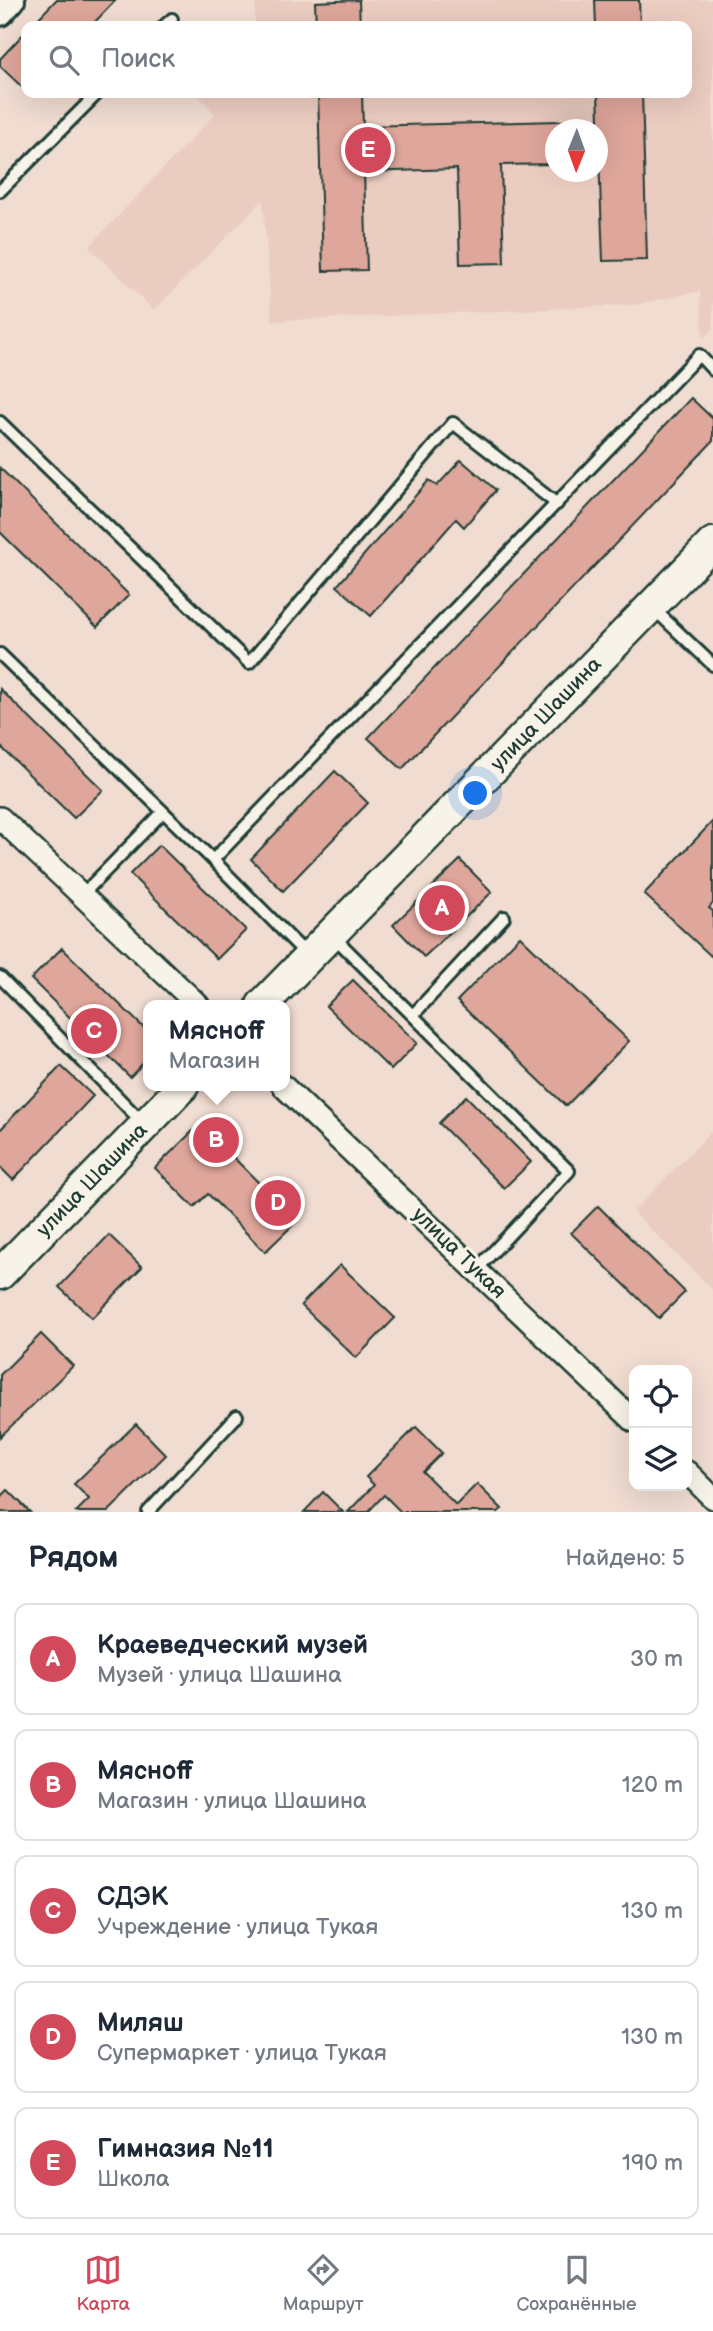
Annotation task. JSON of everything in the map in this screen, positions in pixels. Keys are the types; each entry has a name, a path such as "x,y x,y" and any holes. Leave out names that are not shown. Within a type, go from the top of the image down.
{"main road":[{"name":"улица Шашина","path":"267,1000 713,542"},
{"name":"улица Шашина","path":"0,1274 178,1091"}],"street":[{"path":"0,12 11,0"},
{"path":"0,818 193,1000"},
{"name":"улица Тукая","path":"288,1091 629,1417"},
{"path":"692,1477 713,1498"}],"lane":[{"path":"0,191 93,98"},
{"path":"213,860 699,355 713,370"},
{"path":"0,422 249,663 453,423 557,505"},
{"path":"651,606 713,665"},
{"path":"0,654 309,957"},
{"path":"82,895 162,813"},
{"path":"412,1015 504,917"},
{"path":"332,935 569,1171 477,1269"},
{"path":"0,977 145,1125"},
{"path":"148,1512 237,1416"}],"shaded area":[{"path":"255,0 713,0 713,329 703,338 700,291 634,305 272,321 263,200 154,310 89,247 215,114 201,98 692,98 692,21 255,21"},
{"path":"713,1130 713,1290 633,1212"}],"building":[{"path":"56,0 116,0 96,21 36,21"},
{"path":"359,0 360,21 316,21 315,2"},
{"path":"595,0 639,0 640,21 596,21"},
{"path":"21,36 21,86 0,66 0,59"},
{"path":"318,98 362,98 363,126 545,121 545,164 501,165 504,263 460,264 457,169 364,172 367,270 323,271"},
{"path":"598,98 642,98 647,260 603,261 600,182 608,182 608,119 599,119"},
{"path":"691,398 713,419 713,441 402,769 368,738"},
{"path":"461,460 496,490 464,527 456,519 371,616 337,586 429,480 437,486"},
{"path":"0,468 129,595 97,627 0,532"},
{"path":"0,689 103,790 74,818 0,746"},
{"path":"335,771 368,803 283,891 251,859"},
{"path":"713,821 713,903 709,908 713,911 711,956 644,894"},
{"path":"159,845 246,930 217,959 130,874"},
{"path":"460,860 492,892 424,957 393,925"},
{"path":"520,936 629,1041 566,1106 457,1001"},
{"path":"62,948 143,1027 143,1063 130,1077 31,979"},
{"path":"353,980 417,1043 391,1070 326,1006"},
{"path":"61,1066 93,1096 13,1180 0,1167 0,1130"},
{"path":"466,1096 531,1162 504,1188 439,1123"},
{"path":"200,1124 297,1221 265,1252 208,1194 194,1207 155,1168"},
{"path":"598,1206 685,1292 659,1318 571,1233"},
{"path":"109,1235 142,1267 92,1318 59,1287"},
{"path":"340,1265 395,1318 356,1358 301,1305"},
{"path":"41,1334 73,1366 0,1437 0,1375"},
{"path":"136,1424 166,1455 108,1512 76,1512 89,1499 74,1484"},
{"path":"416,1427 442,1453 423,1472 456,1505 477,1484 502,1509 498,1512 401,1512 384,1495 368,1512 348,1512 374,1485 366,1477"},
{"path":"8,1490 30,1512 0,1512 0,1498"},
{"path":"323,1492 343,1512 304,1512"}],"place":[{"name":"Гимназия №11","path":"368,150"},
{"name":"Краеведческий музей","path":"442,908"},
{"name":"СДЭК","path":"94,1031"},
{"name":"Мясноff","path":"216,1140"},
{"name":"Миляш","path":"278,1203"}]}
